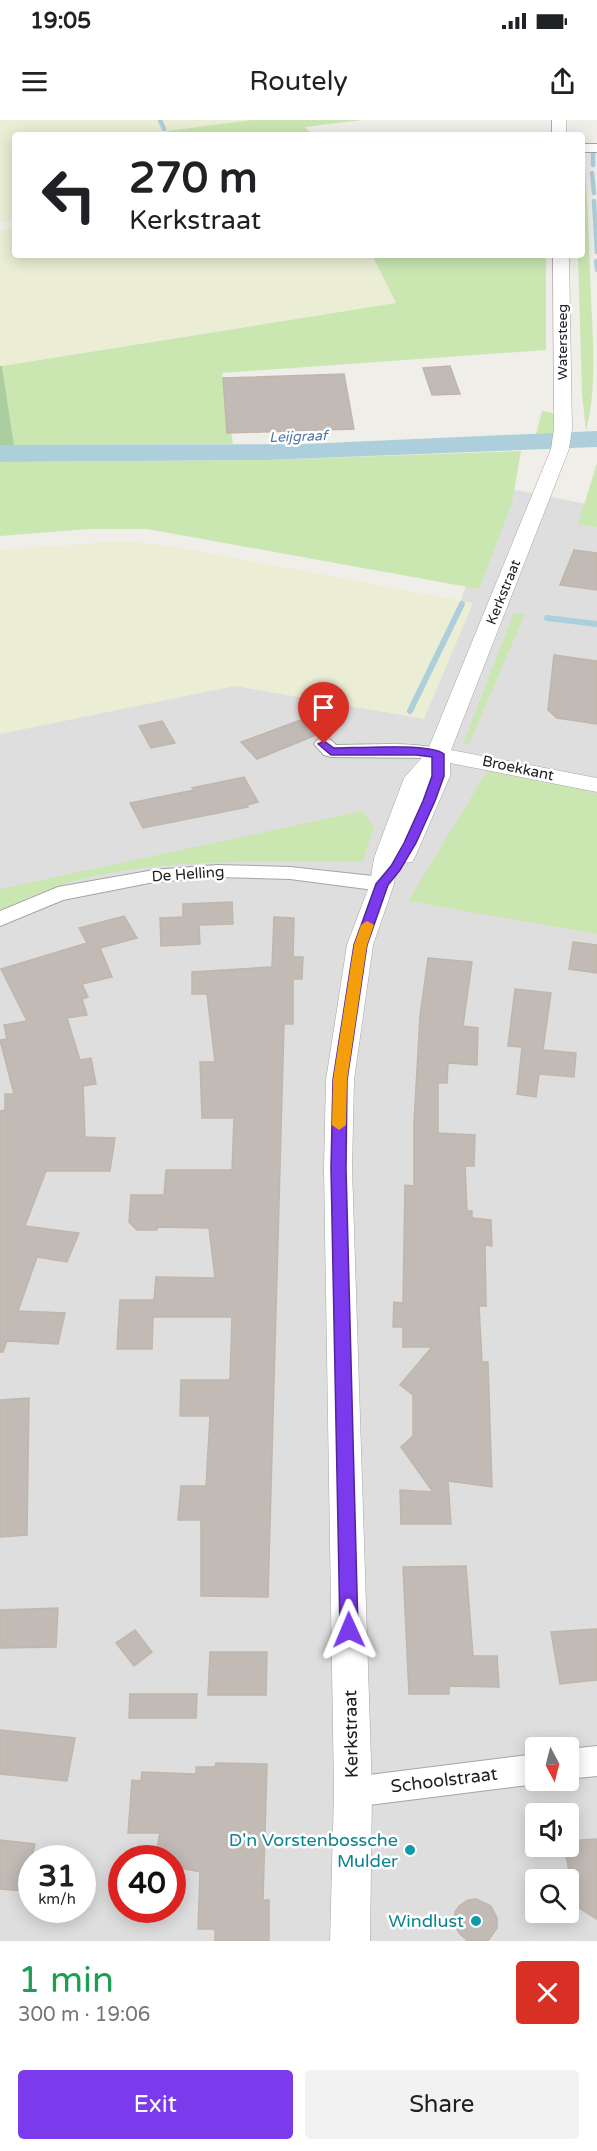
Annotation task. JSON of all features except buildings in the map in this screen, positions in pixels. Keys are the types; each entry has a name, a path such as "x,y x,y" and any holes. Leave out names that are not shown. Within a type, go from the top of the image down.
{"street":[{"name":"Watersteeg","path":"561,258 561,439"},
{"name":"Kerkstraat","path":"350,1941 353,1792 338,1168 340,1080 360,945 382,884 396,868 410,843 438,776 438,754 561,439"},
{"path":"324,744 331,752 416,751 438,754"},
{"name":"Broekkant","path":"438,754 597,785"},
{"name":"De Helling","path":"0,919 58,894 154,876 218,871 280,873 382,884"},
{"path":"579,1763 597,1761"},
{"name":"Schoolstraat","path":"353,1792 525,1770"}],"shaded area":[{"path":"505,488 597,506 597,1941 0,1941 0,730 254,677 418,708"}],"green space":[{"path":"0,120 251,120 167,132 12,132 12,220 0,222"},
{"path":"251,120 362,120 305,127 309,132 167,131"},
{"path":"585,172 593,348 592,398 586,431 582,394 578,258 585,258"},
{"path":"12,228 12,258 374,258 397,303 0,366 0,230"},
{"path":"374,258 546,258 546,350 222,373 233,444 14,445 2,366 396,303"},
{"path":"0,366 2,366 14,445 0,445"},
{"path":"542,411 555,415 553,433 536,434"},
{"path":"521,451 512,503 479,589 147,529 88,529 0,536 0,462 266,460"},
{"path":"597,463 597,527 578,524"},
{"path":"122,541 176,547 473,603 424,719 235,686 0,734 0,550"},
{"path":"514,613 525,614 469,744 463,744"},
{"path":"488,770 597,793 597,934 408,901"},
{"path":"362,811 374,827 363,862 225,862 177,864 130,870 84,879 40,892 0,912 0,889"}],"water":[{"path":"597,431 597,447 266,460 0,462 0,445 305,444"}],"waterway":[{"path":"160,120 164,129"},
{"path":"593,152 593,165"},
{"path":"592,173 594,193"},
{"path":"594,201 597,252"},
{"path":"596,261 597,270"},
{"path":"410,711 462,604"},
{"path":"547,618 597,624"}],"slow traffic":[{"path":"339,1125 340,1080 360,945 367,925"}],"place":[{"name":"D'n Vorstenbossche Mulder","path":"410,1850"},
{"name":"Windlust","path":"476,1921"}],"route":[{"path":"324,744 331,752 416,751 438,754 438,776 429,801 396,868 382,884 360,945 340,1080 338,1168 349,1630"}],"water label":[{"name":"Leijgraaf","path":"298,436"}]}
